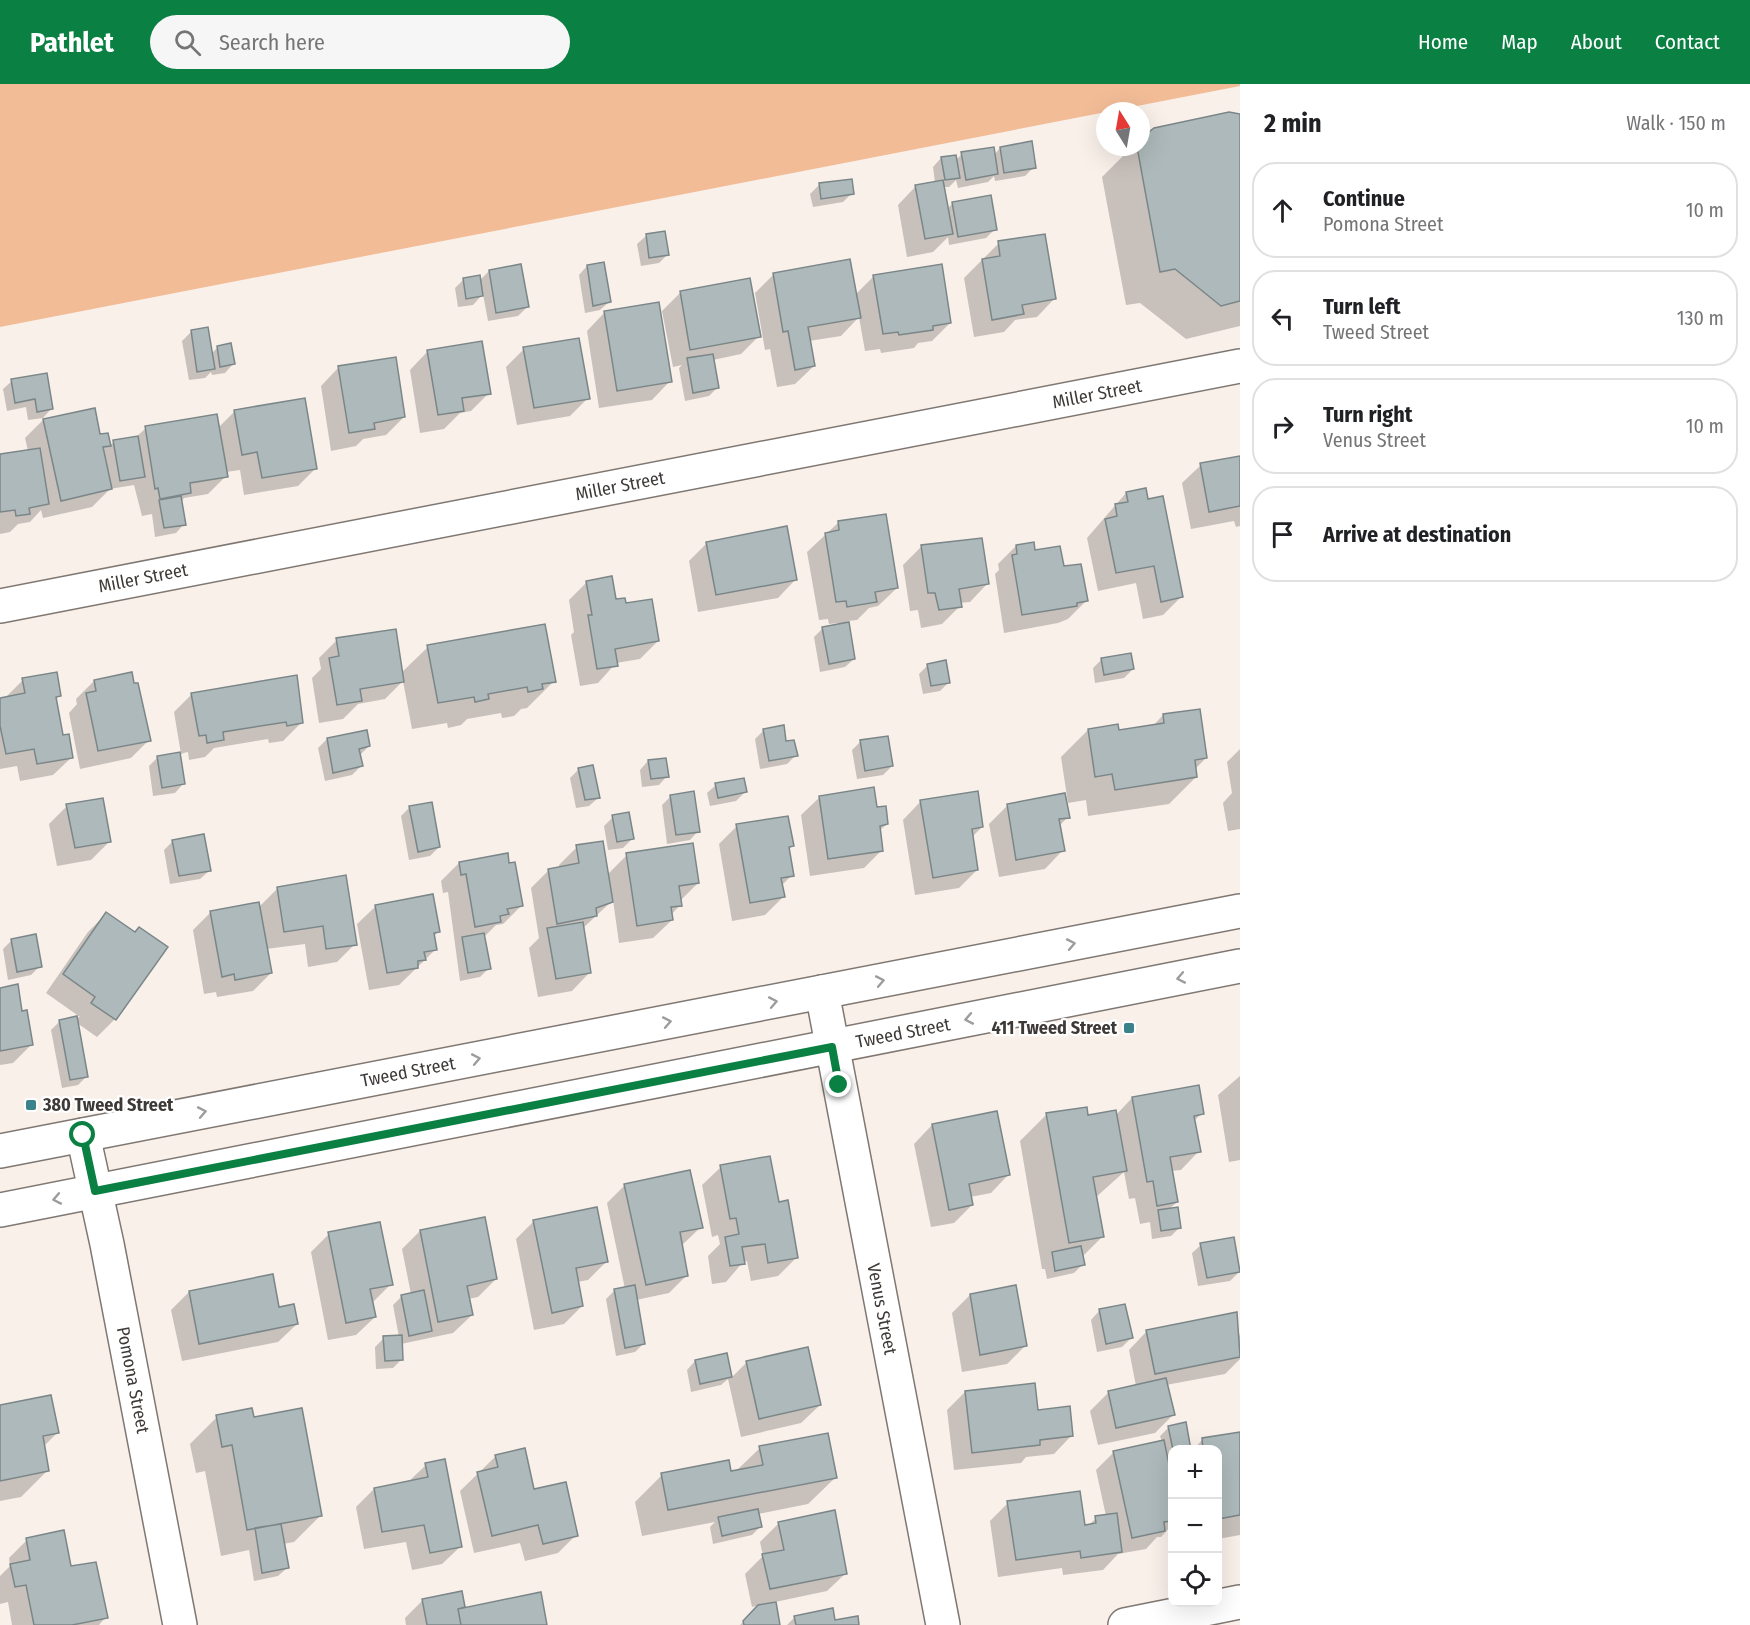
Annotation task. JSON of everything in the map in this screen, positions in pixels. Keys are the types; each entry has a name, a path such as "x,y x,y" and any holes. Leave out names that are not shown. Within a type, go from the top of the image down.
{"street":[{"name":"Miller Street","path":"0,606 1240,366"},
{"name":"Tweed Street","path":"0,1151 1240,910"},
{"name":"Tweed Street","path":"0,1209 1240,966"},
{"name":"Venus Street","path":"822,992 943,1625"},
{"name":"Pomona Street","path":"83,1135 180,1625"},
{"path":"1125,1625 1240,1602"}],"shaded area":[{"path":"0,84 1240,84 1240,86 1150,103 1096,102 1096,114 0,327"}],"building":[{"path":"1229,112 1240,114 1240,301 1221,306 1175,269 1160,272 1139,156 1150,156 1150,131 1154,128"},
{"path":"1032,141 1036,168 1004,173 1000,147"},
{"path":"994,147 998,174 966,180 961,152"},
{"path":"956,155 960,178 945,180 941,157"},
{"path":"852,179 854,194 821,199 819,183"},
{"path":"943,180 953,234 925,239 915,185"},
{"path":"991,195 997,230 958,237 952,202"},
{"path":"665,231 669,255 649,258 646,234"},
{"path":"1045,234 1056,299 1022,305 1024,314 992,320 982,259 1000,256 998,241"},
{"path":"850,259 861,318 808,327 815,366 795,370 788,331 783,332 773,273"},
{"path":"604,262 611,302 593,306 587,265"},
{"path":"521,264 529,307 496,313 489,270"},
{"path":"942,264 951,323 933,326 933,330 899,335 898,332 883,334 873,275"},
{"path":"480,275 483,296 466,299 463,278"},
{"path":"750,278 761,337 690,350 680,291"},
{"path":"659,302 672,382 617,391 604,311"},
{"path":"208,327 215,369 197,372 191,330"},
{"path":"579,338 590,399 534,408 523,347"},
{"path":"482,341 491,394 462,398 464,411 438,415 427,350"},
{"path":"231,343 235,364 220,367 217,346"},
{"path":"713,354 719,388 693,393 687,358"},
{"path":"396,357 405,417 374,423 375,429 349,433 338,366"},
{"path":"47,373 53,409 37,412 35,399 15,403 11,379"},
{"path":"305,398 317,469 262,478 257,452 242,455 234,410"},
{"path":"95,408 100,434 108,433 111,446 103,447 112,489 61,501 43,419"},
{"path":"217,414 228,477 190,483 191,493 160,499 158,488 155,489 145,426"},
{"path":"138,436 145,477 120,481 113,440"},
{"path":"40,448 49,504 29,508 30,514 16,516 15,510 0,512 0,454"},
{"path":"1240,456 1240,506 1209,512 1200,463"},
{"path":"1146,488 1148,499 1163,496 1183,597 1161,602 1154,566 1116,573 1105,519 1117,516 1115,504 1128,502 1126,492"},
{"path":"181,496 186,525 164,528 159,500"},
{"path":"886,514 898,588 875,592 877,602 847,607 846,601 836,602 825,533 839,530 838,521"},
{"path":"787,526 797,580 716,595 706,542"},
{"path":"982,538 989,584 959,589 962,607 939,610 935,593 928,593 921,545"},
{"path":"1034,542 1035,550 1060,546 1064,566 1081,564 1088,601 1077,603 1077,606 1022,615 1012,555 1017,554 1016,545"},
{"path":"612,576 616,599 625,598 626,603 652,599 659,641 615,649 618,666 597,669 588,615 592,615 586,581"},
{"path":"849,622 855,659 829,664 822,627"},
{"path":"545,624 556,682 542,684 543,689 528,692 527,687 488,694 489,699 475,702 474,697 438,703 427,645"},
{"path":"396,629 404,682 360,689 362,701 337,705 329,658 339,656 336,638"},
{"path":"1131,653 1134,669 1104,675 1101,658"},
{"path":"946,660 950,683 931,686 927,664"},
{"path":"57,672 61,696 56,697 63,735 69,734 73,758 37,764 34,749 6,754 0,726 0,698 25,693 22,678"},
{"path":"132,672 134,683 138,683 151,741 98,751 86,693 96,691 94,680"},
{"path":"297,675 303,723 287,726 286,722 223,732 224,740 207,743 206,735 199,736 191,693"},
{"path":"1200,709 1207,758 1195,760 1197,777 1115,790 1112,774 1095,777 1088,729 1118,724 1119,730 1164,723 1163,714"},
{"path":"784,725 786,741 794,740 798,756 769,761 763,729"},
{"path":"367,730 370,746 359,749 363,766 333,773 327,738"},
{"path":"888,736 893,766 865,771 860,740"},
{"path":"180,752 185,784 162,788 157,756"},
{"path":"666,758 669,777 651,779 648,760"},
{"path":"593,765 600,798 585,800 578,768"},
{"path":"744,778 747,792 718,798 715,783"},
{"path":"874,787 877,807 886,806 888,824 880,826 883,851 828,859 819,796"},
{"path":"694,791 700,832 676,835 670,795"},
{"path":"978,791 983,827 972,829 978,870 933,878 920,800"},
{"path":"1065,793 1070,818 1059,819 1065,851 1016,860 1007,804"},
{"path":"103,798 111,842 75,848 66,804"},
{"path":"432,802 440,847 418,852 409,806"},
{"path":"629,812 634,839 617,842 612,815"},
{"path":"788,816 794,846 789,847 794,876 781,878 785,897 750,903 736,824"},
{"path":"204,834 211,871 179,876 172,840"},
{"path":"603,841 613,902 596,908 597,916 557,924 548,869 579,863 576,845"},
{"path":"693,843 699,883 679,886 682,906 671,907 673,920 637,926 626,853"},
{"path":"508,853 509,863 515,862 523,906 507,909 509,914 500,916 501,922 475,927 466,874 461,875 459,862"},
{"path":"346,875 357,945 326,949 323,926 284,932 277,887"},
{"path":"433,894 440,932 434,933 437,950 424,952 426,960 418,961 418,968 387,973 375,905"},
{"path":"259,902 272,973 235,980 234,974 222,977 210,911"},
{"path":"106,912 135,932 139,927 168,947 116,1020 91,1003 95,997 63,974"},
{"path":"583,922 591,973 556,979 547,928"},
{"path":"484,933 491,969 468,973 462,937"},
{"path":"36,934 42,967 17,972 11,939"},
{"path":"18,984 22,1011 27,1010 33,1045 0,1051 0,988"},
{"path":"77,1016 88,1077 70,1080 59,1020"},
{"path":"1199,1085 1204,1114 1194,1116 1201,1152 1170,1157 1178,1202 1157,1206 1153,1181 1147,1182 1132,1097"},
{"path":"1087,1107 1088,1115 1116,1110 1127,1171 1093,1177 1104,1237 1069,1243 1046,1113"},
{"path":"997,1111 1010,1175 969,1184 973,1205 949,1210 932,1124"},
{"path":"770,1156 779,1202 788,1200 798,1258 768,1263 765,1244 742,1247 745,1264 730,1266 725,1237 739,1234 736,1218 730,1219 720,1165"},
{"path":"690,1170 703,1228 680,1232 688,1276 646,1285 624,1184"},
{"path":"597,1207 608,1262 576,1268 583,1306 552,1313 533,1220"},
{"path":"1178,1207 1181,1228 1161,1231 1158,1210"},
{"path":"485,1217 497,1279 467,1286 473,1315 438,1322 420,1230"},
{"path":"380,1222 393,1285 370,1289 376,1317 346,1323 328,1232"},
{"path":"1234,1237 1240,1272 1207,1278 1200,1243"},
{"path":"1081,1246 1085,1265 1055,1271 1052,1252"},
{"path":"273,1274 279,1307 294,1304 298,1324 199,1344 189,1291"},
{"path":"635,1285 645,1344 625,1348 614,1289"},
{"path":"1016,1285 1027,1346 980,1355 970,1294"},
{"path":"424,1290 432,1331 409,1336 401,1295"},
{"path":"1125,1304 1133,1338 1106,1344 1099,1309"},
{"path":"1237,1312 1240,1357 1155,1374 1146,1330"},
{"path":"402,1335 403,1360 385,1361 383,1336"},
{"path":"808,1347 821,1405 759,1419 746,1361"},
{"path":"727,1353 732,1377 700,1384 695,1360"},
{"path":"1166,1378 1175,1415 1116,1428 1108,1391"},
{"path":"1035,1383 1038,1410 1070,1406 1073,1436 1040,1440 1040,1445 972,1453 965,1391"},
{"path":"51,1395 59,1433 43,1436 49,1471 0,1481 0,1405"},
{"path":"252,1408 254,1417 302,1408 322,1516 247,1530 232,1445 222,1447 216,1415"},
{"path":"1186,1422 1190,1445 1172,1445 1168,1426"},
{"path":"1240,1432 1240,1515 1222,1518 1222,1445 1203,1445 1202,1438"},
{"path":"828,1433 837,1478 668,1510 661,1473 729,1460 731,1471 763,1465 759,1446"},
{"path":"1164,1440 1168,1460 1168,1522 1164,1522 1165,1531 1132,1538 1113,1451"},
{"path":"525,1448 534,1489 566,1482 578,1536 543,1544 538,1525 492,1536 477,1472 498,1467 495,1455"},
{"path":"445,1459 462,1547 430,1553 424,1525 382,1532 374,1488 428,1477 425,1463"},
{"path":"1080,1491 1085,1525 1096,1523 1095,1516 1117,1513 1122,1552 1081,1558 1080,1551 1016,1560 1007,1501"},
{"path":"758,1509 762,1527 722,1536 718,1517"},
{"path":"835,1510 847,1574 770,1589 762,1554 784,1550 778,1522"},
{"path":"281,1524 289,1568 262,1573 255,1528"},
{"path":"64,1530 71,1566 96,1562 108,1618 72,1625 34,1625 26,1585 15,1587 10,1564 30,1560 26,1538"},
{"path":"462,1591 465,1607 458,1609 461,1625 427,1625 422,1599"},
{"path":"541,1592 547,1625 461,1625 458,1609"},
{"path":"776,1602 780,1625 744,1625 743,1621 758,1605"},
{"path":"833,1608 835,1620 858,1616 859,1625 796,1625 794,1616"}],"place":[{"name":"411 Tweed Street","path":"1129,1028"},
{"name":"380 Tweed Street","path":"31,1105"}],"route":[{"path":"83,1135 95,1191 832,1047 839,1085"}]}
